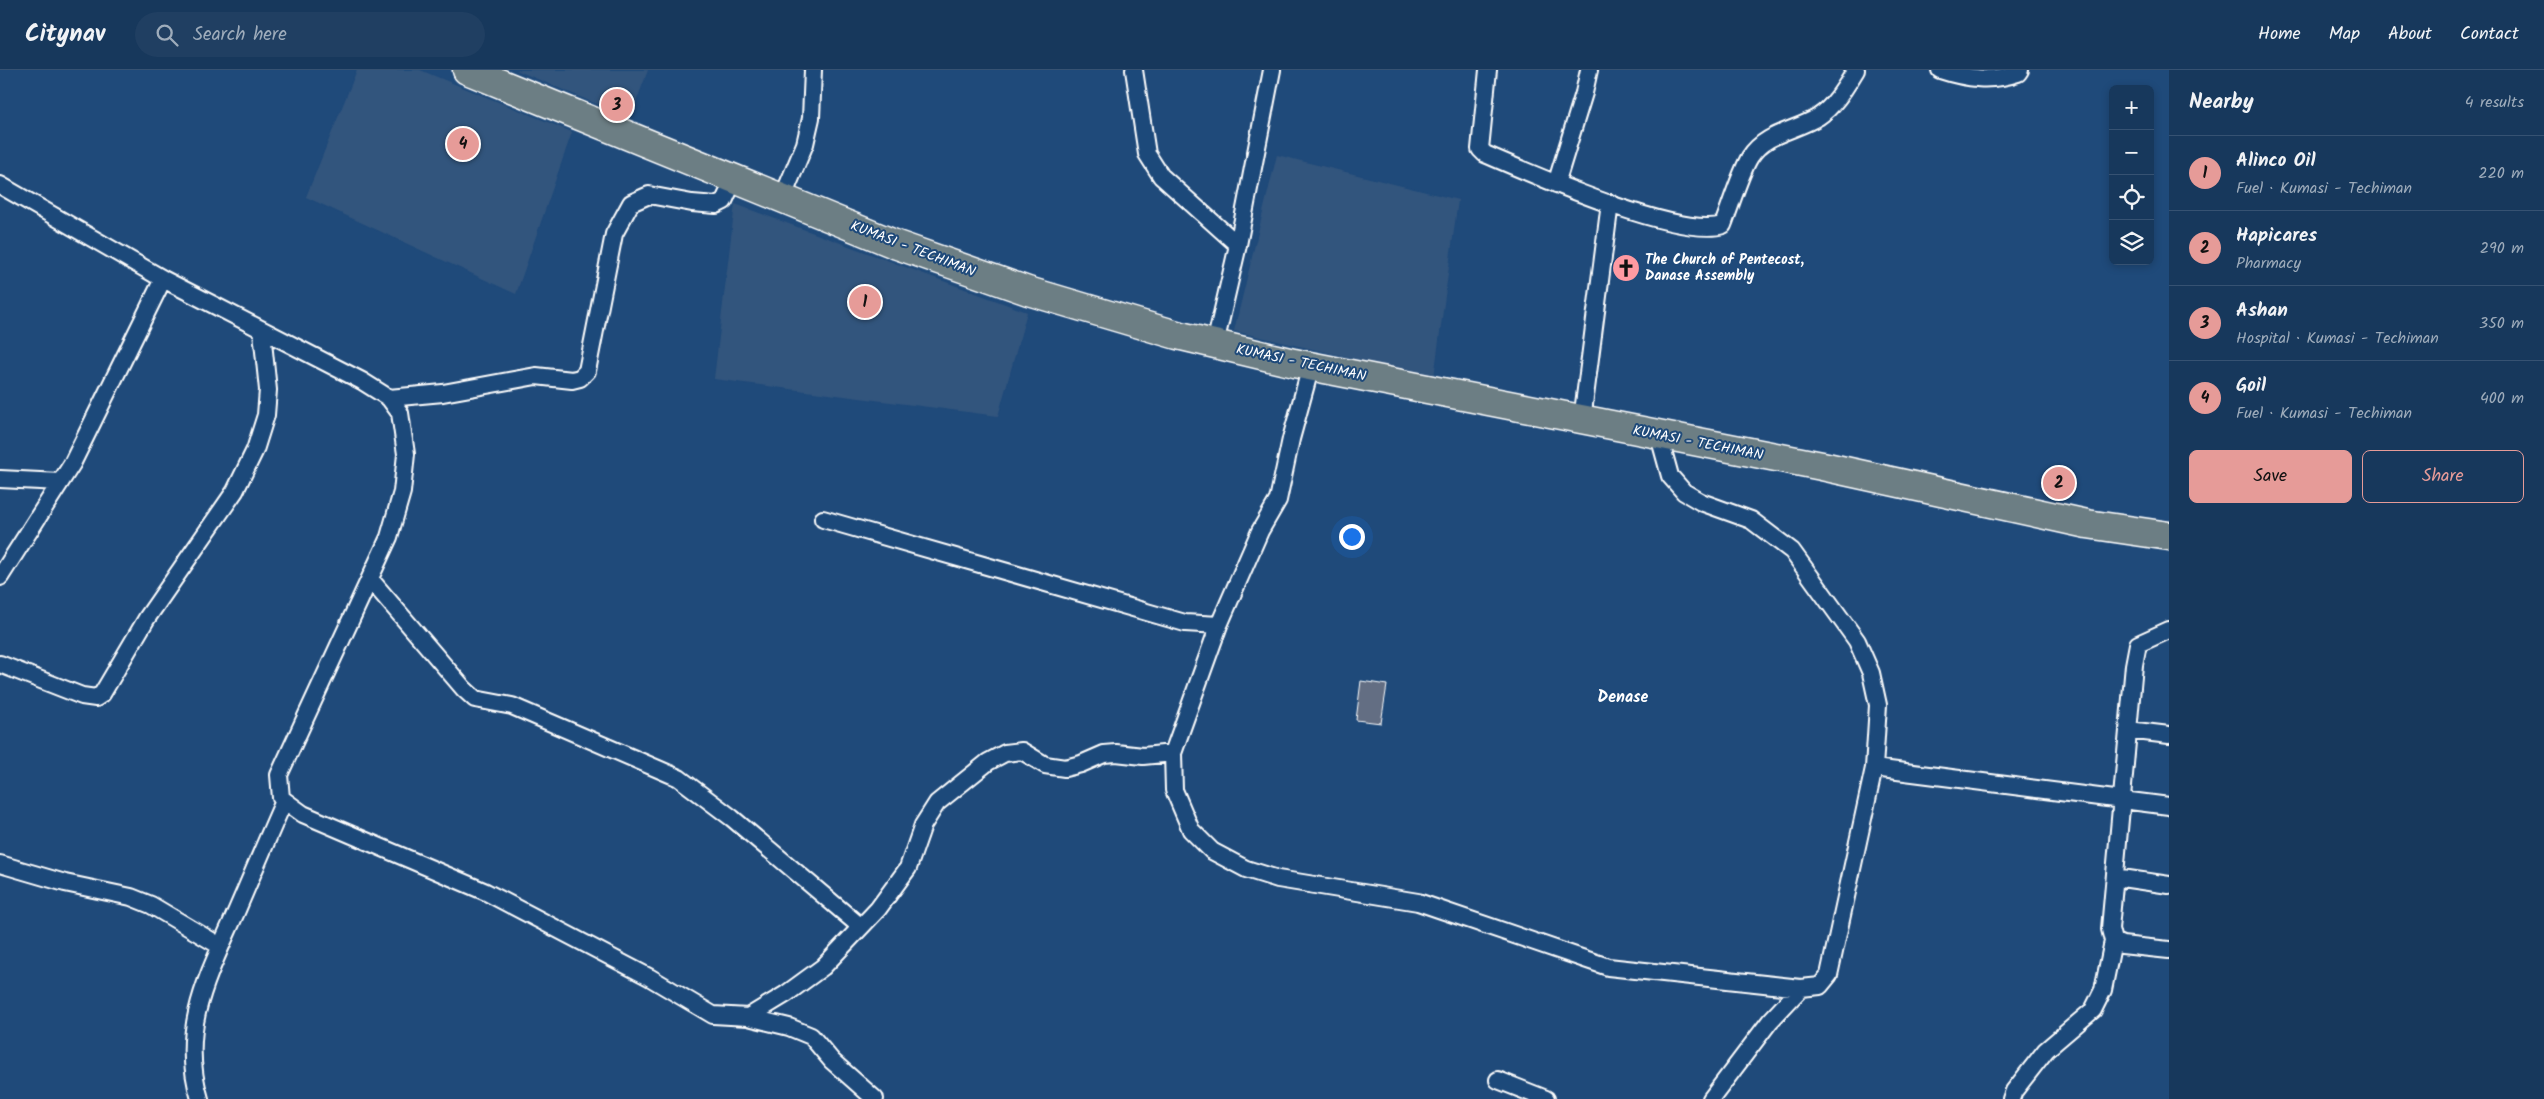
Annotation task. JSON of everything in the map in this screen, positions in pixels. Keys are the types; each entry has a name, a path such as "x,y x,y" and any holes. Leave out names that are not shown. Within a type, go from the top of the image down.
{"highway":[{"name":"KUMASI - TECHIMAN","path":"467,70 897,245 1000,282 1118,318 1215,344 1311,366 1877,478 2087,524 2169,536"}],"street":[{"path":"782,199 804,144 811,118 812,70"},
{"path":"1134,70 1147,154 1162,176 1238,245"},
{"path":"1215,344 1238,245 1272,70"},
{"path":"1488,70 1480,149 1485,154 1556,184 1654,219 1713,228 1723,225 1749,158 1760,146 1779,133 1818,117 1839,96 1856,70"},
{"path":"1556,184 1584,93 1589,70"},
{"path":"1940,70 1988,80 2018,74 2020,70"},
{"path":"389,398 443,393 536,376 572,380 580,378 588,371 614,234 631,203 649,195 692,203 716,205 724,201 734,179"},
{"path":"0,185 163,279 262,332 362,381 389,398 400,413 406,454 402,492 389,537 278,775 281,798 303,814 486,892 649,977 713,1015 748,1017 789,1027 810,1036 832,1061 875,1099"},
{"path":"1582,420 1610,203"},
{"path":"0,577 72,464 163,279"},
{"path":"0,664 82,696 96,698 102,694 147,618 235,491 255,450 266,415 267,398 262,332"},
{"path":"1311,366 1290,439 1278,500 1260,531 1219,625 1173,753 1174,790 1191,830 1212,851 1246,869 1288,881 1418,902 1608,967 1801,988 1820,986 1830,975 1874,768 1878,705 1871,673 1857,641 1792,551 1751,520 1701,502 1684,492 1670,476 1659,436"},
{"path":"0,479 60,482"},
{"path":"823,519 1185,623 1219,625"},
{"path":"370,579 464,689 476,699 512,706 679,778 732,818 861,927"},
{"path":"2010,1099 2014,1091 2046,1050 2093,1010 2103,990 2113,941 2110,929 2134,665 2138,644 2169,630"},
{"path":"2128,730 2169,735"},
{"path":"748,1017 786,994 823,967 878,909 908,868 923,825 937,803 988,762 1005,753 1022,751 1045,765 1065,768 1081,764 1104,754 1116,753 1143,756 1173,753"},
{"path":"1874,768 2169,806"},
{"path":"200,1099 194,1081 191,1047 192,1028 201,994 220,946 284,801"},
{"path":"0,864 65,882 131,897 151,905 220,946"},
{"path":"2115,877 2169,885"},
{"path":"2113,941 2122,945 2169,950"},
{"path":"1711,1099 1770,1021 1801,988"},
{"path":"1498,1080 1546,1099"}],"shaded area":[{"path":"357,70 420,70 572,132 516,294 306,197"},
{"path":"516,70 648,70 630,118"},
{"path":"1277,155 1458,200 1434,377 1234,331"},
{"path":"735,204 1027,312 998,416 714,379"}],"building":[{"path":"1361,681 1387,685 1381,723 1356,720"}],"place":[{"name":"Ashan","path":"617,105"},
{"name":"Goil","path":"463,144"},
{"name":"The Church of Pentecost, Danase Assembly","path":"1626,268"},
{"name":"Alinco Oil","path":"865,302"},
{"name":"Hapicares","path":"2059,483"}],"district":[{"name":"Denase","path":"1623,697"}]}
